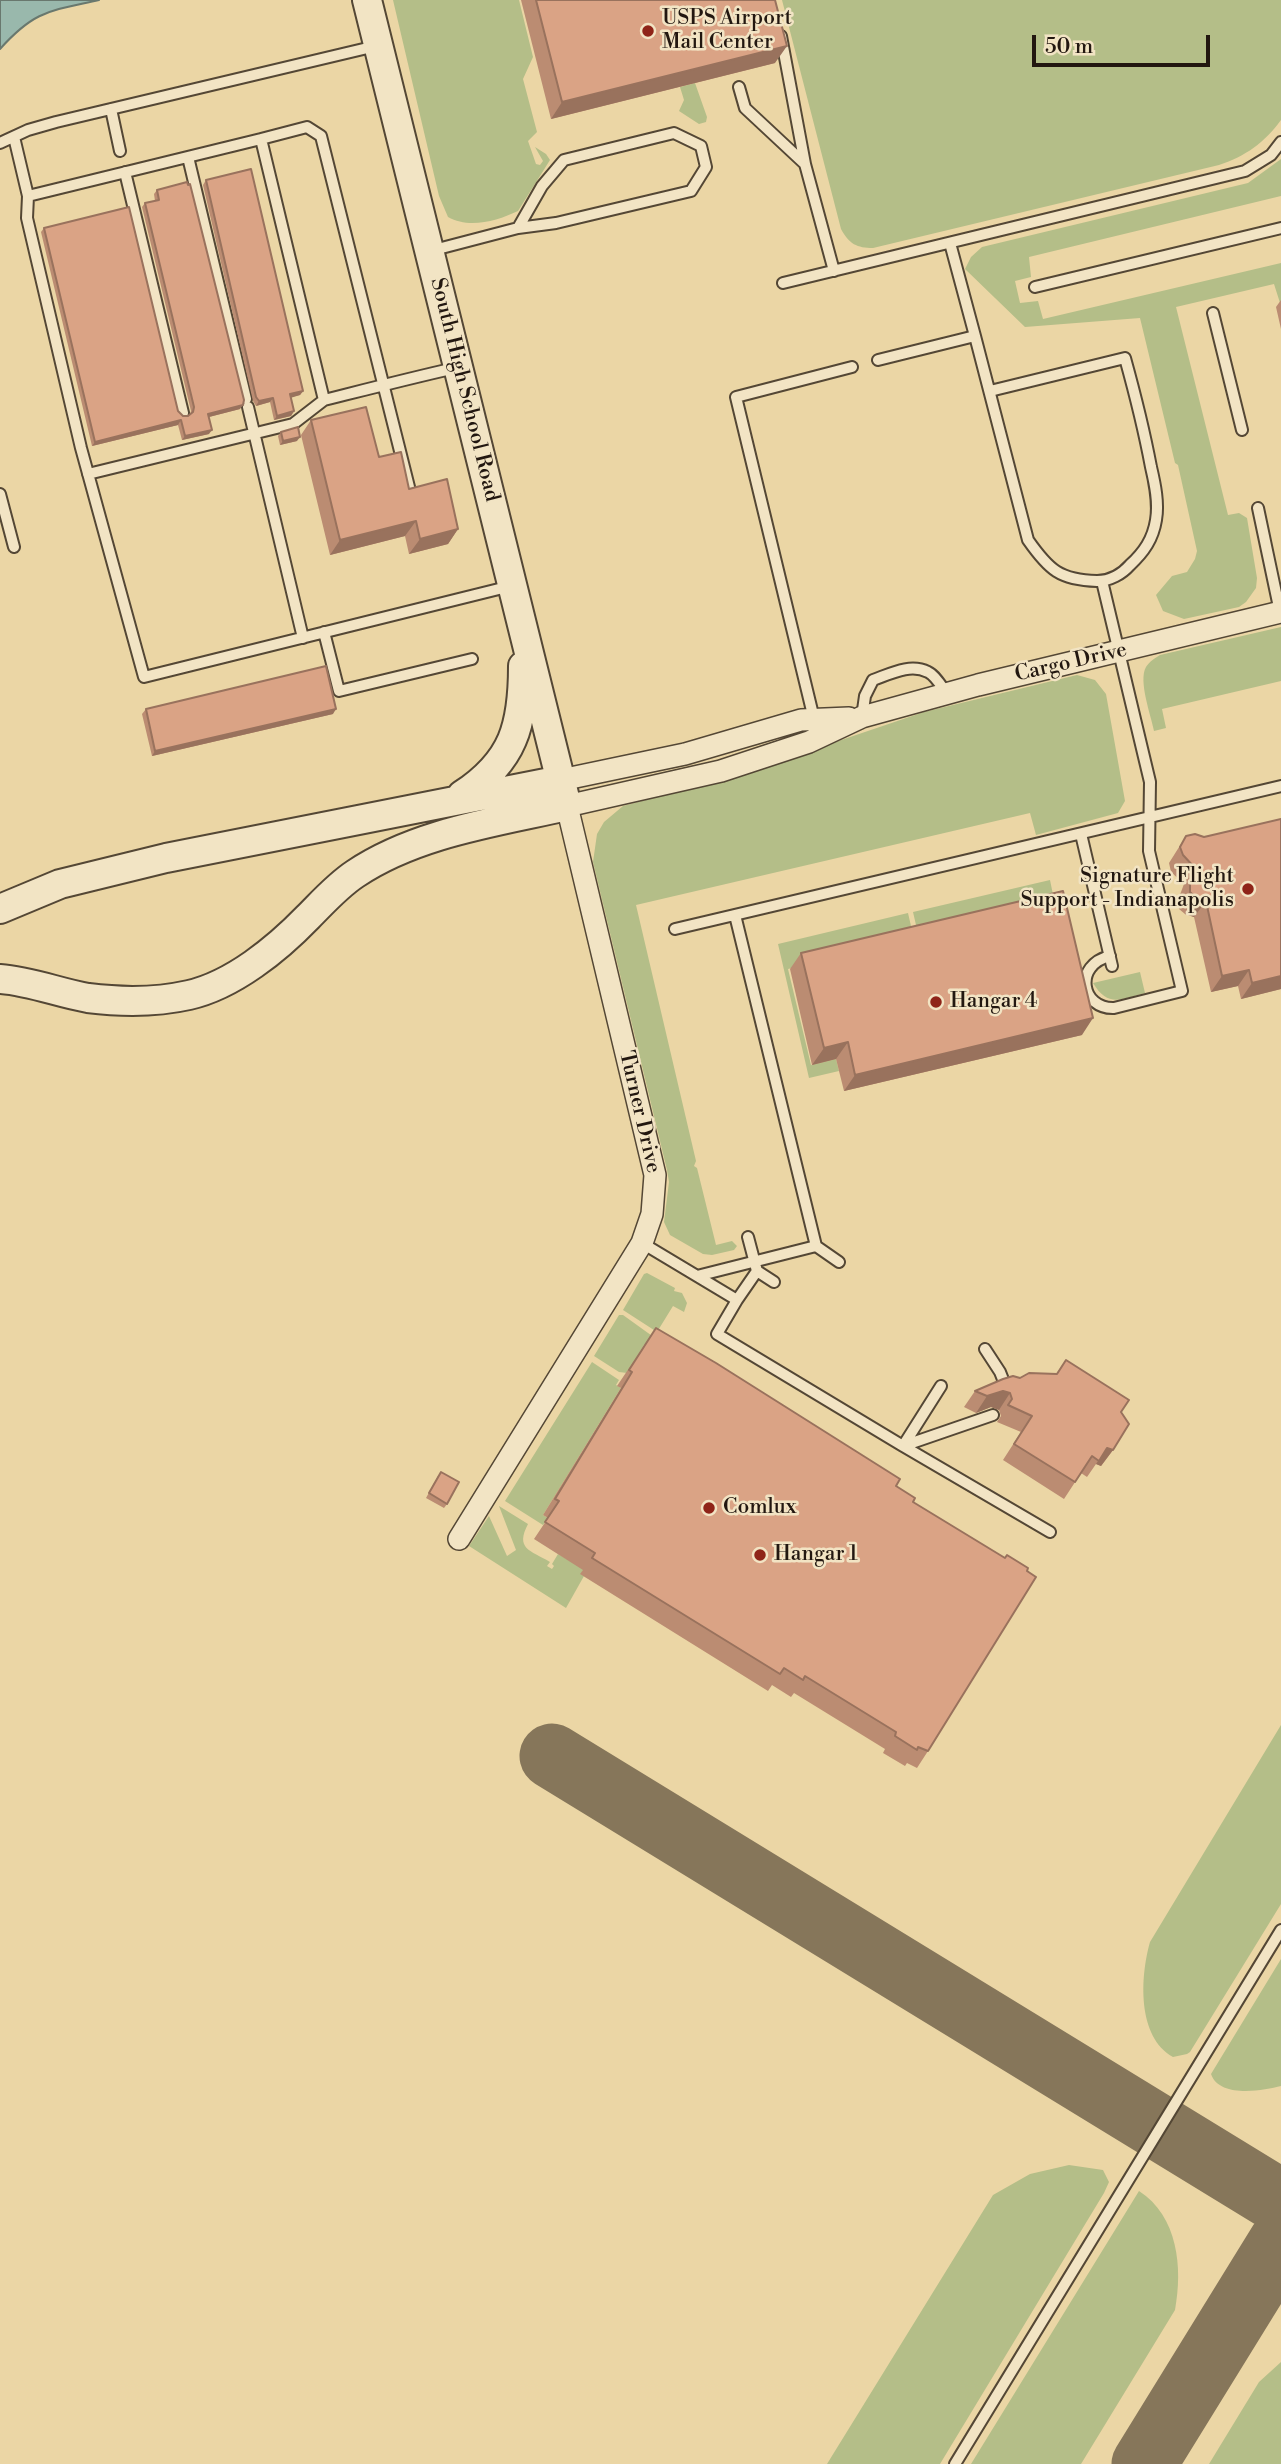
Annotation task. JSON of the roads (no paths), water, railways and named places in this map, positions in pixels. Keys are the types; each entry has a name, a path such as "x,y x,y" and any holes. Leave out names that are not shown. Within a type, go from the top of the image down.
{"street":[{"name":"South High School Road","path":"367,0 564,793"},
{"name":"Cargo Drive","path":"564,793 721,771 809,742 862,717 1281,612"},
{"path":"452,802 479,784 496,768 511,745 523,682 524,635"},
{"name":"Cargo Drive","path":"564,793 801,720 862,717"},
{"path":"0,909 60,884 166,858 452,802 520,786 564,793"},
{"path":"0,979 89,998 148,999 190,995 218,985 248,968 293,931 336,889 376,862 410,846 564,793"},
{"name":"Turner Drive","path":"459,1539 642,1243 652,1214 655,1175 564,793"}],"lane":[{"path":"778,24 805,164 834,271"},
{"path":"0,144 37,127 379,46"},
{"path":"739,87 745,108 805,164"},
{"path":"111,109 120,151"},
{"path":"28,196 307,127 321,136 411,491"},
{"path":"430,251 518,228 556,223 691,191 706,167 701,146 674,133 564,160 542,186 518,228"},
{"path":"14,137 28,196 27,218 88,474 144,677 511,586"},
{"path":"261,139 324,400"},
{"path":"783,283 1245,171 1270,155 1281,142"},
{"path":"188,157 303,638"},
{"path":"125,172 183,413"},
{"path":"1035,287 1281,228"},
{"path":"950,243 1028,540 1045,565 1057,574 1079,580 1102,581 1122,573 1148,547 1157,518 1156,489 1146,438 1125,358 990,391"},
{"path":"1213,313 1242,430"},
{"path":"878,360 975,335"},
{"path":"88,474 191,444 293,424 324,400 458,367"},
{"path":"814,719 736,397 852,367"},
{"path":"0,494 14,547"},
{"path":"1258,508 1281,612"},
{"path":"1081,834 1111,961 1097,959 1092,963 1085,978 1092,1000 1097,1006 1114,1008 1182,991 1149,851 1150,782 1102,581"},
{"path":"324,632 339,691 472,659"},
{"path":"862,717 865,696 873,680 910,668 930,673 947,694"},
{"path":"675,929 1281,786"},
{"path":"735,915 816,1246 839,1262"},
{"path":"748,1237 756,1266 774,1282"},
{"path":"642,1243 737,1300"},
{"path":"698,1276 756,1266 816,1246"},
{"path":"756,1266 717,1334 1050,1532"},
{"path":"985,1349 1006,1387"},
{"path":"902,1446 942,1386"},
{"path":"902,1446 993,1415"},
{"path":"955,2464 1281,1930"}],"place":[{"name":"USPS Airport Mail Center","path":"648,31"},
{"name":"Signature Flight Support - Indianapolis","path":"1248,889"},
{"name":"Hangar 4","path":"936,1002"},
{"name":"Comlux","path":"709,1508"},
{"name":"Hangar 1","path":"760,1555"}]}
